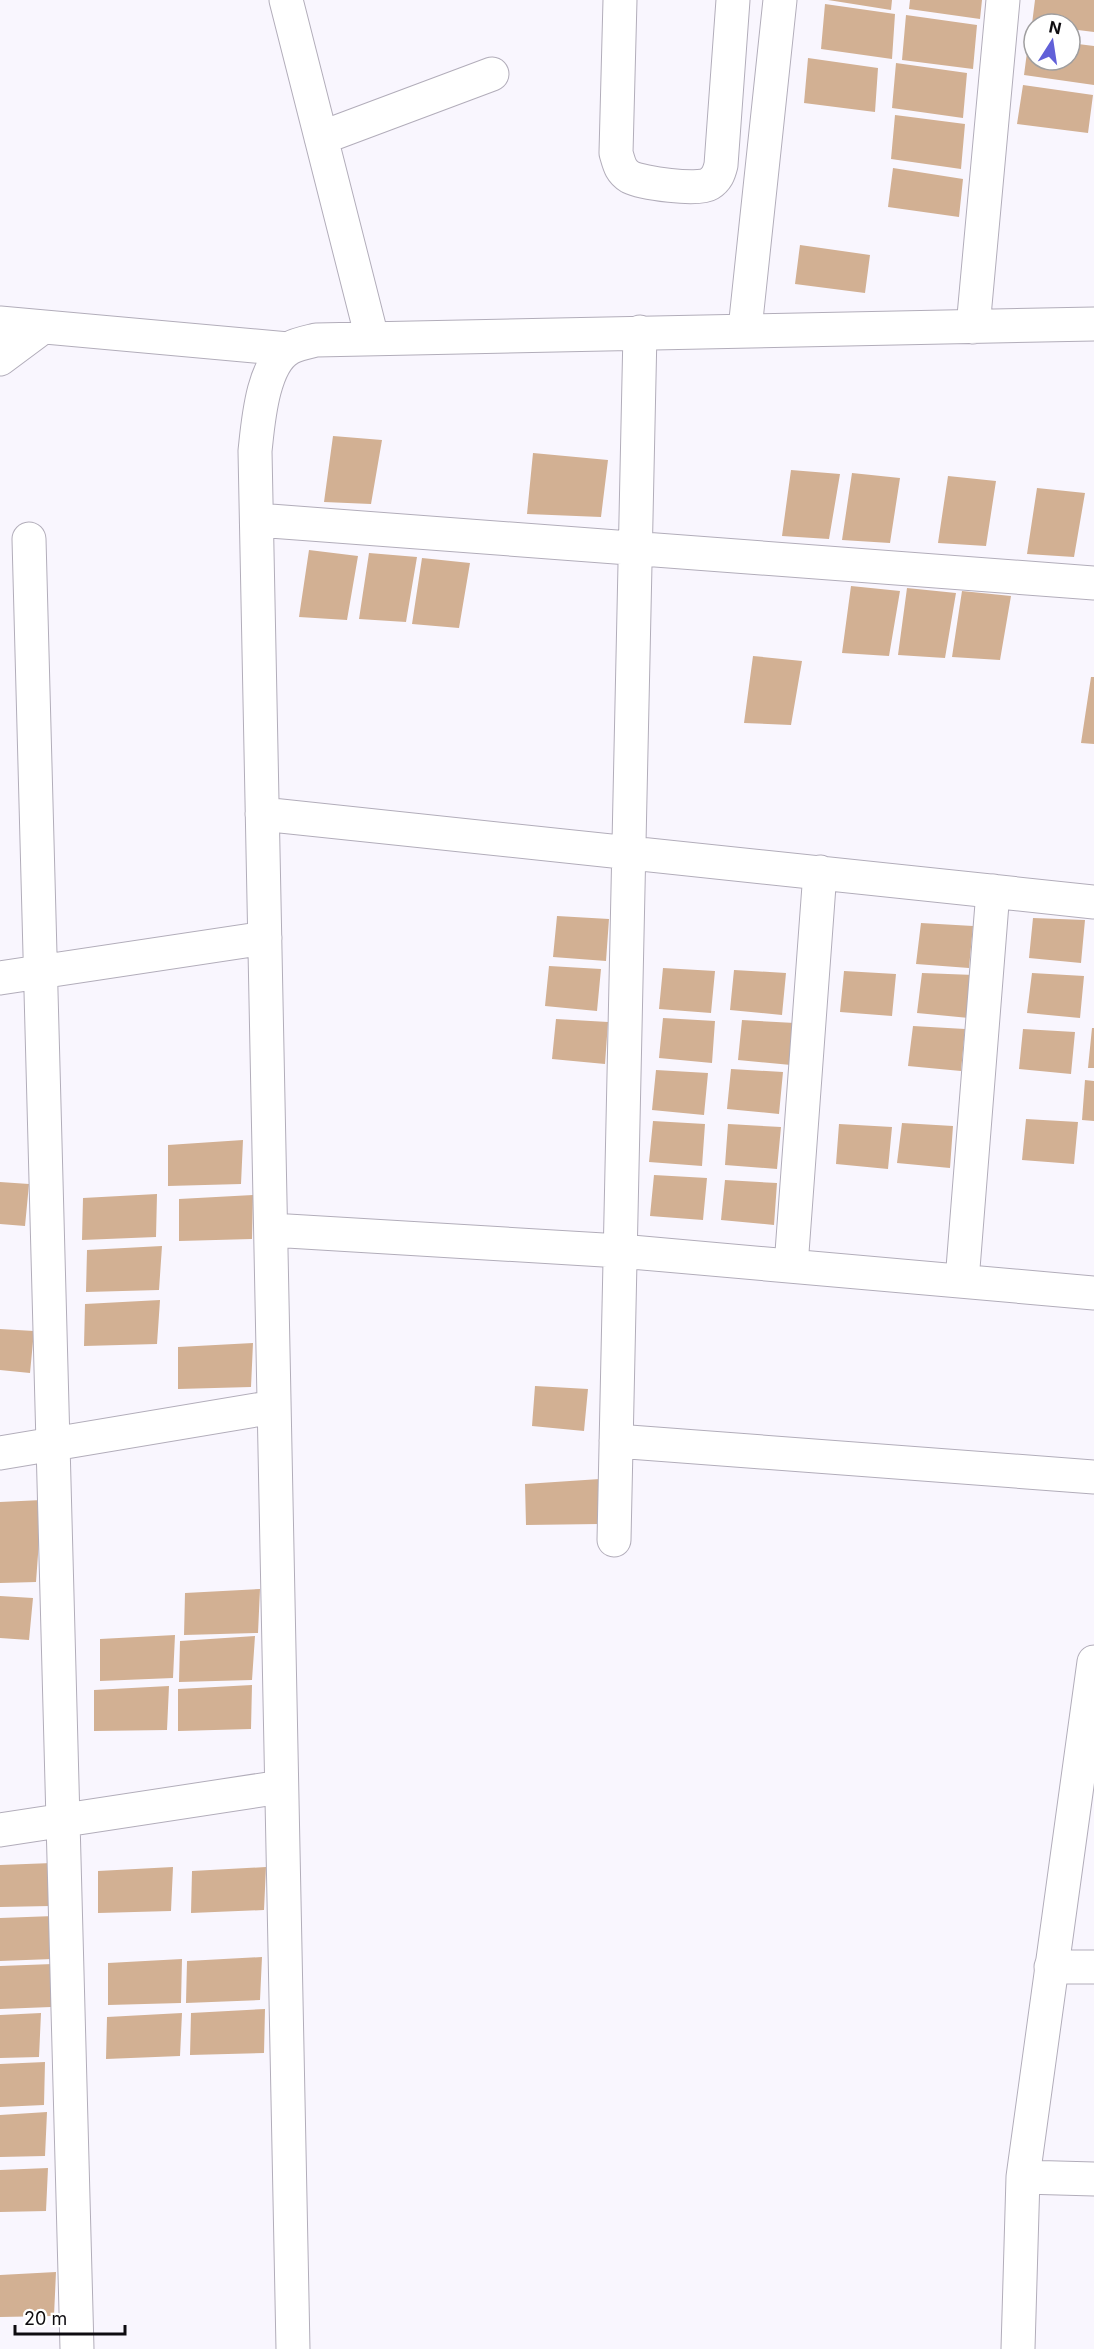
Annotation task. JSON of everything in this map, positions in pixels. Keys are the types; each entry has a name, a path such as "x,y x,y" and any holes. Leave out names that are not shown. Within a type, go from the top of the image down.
{"street":[{"path":"286,0 372,338"},
{"path":"620,0 616,153 619,167 629,176 642,181 694,187 707,186 717,177 721,165 733,0"},
{"path":"745,329 780,0"},
{"path":"973,327 1003,0"},
{"path":"321,138 492,74"},
{"path":"0,323 288,349 316,340 372,338 1094,324"},
{"path":"0,359 43,327"},
{"path":"614,1540 640,332"},
{"path":"288,349 271,371 259,407 255,451 293,2349"},
{"path":"257,520 1094,582"},
{"path":"29,539 77,2349"},
{"path":"262,814 629,851 1094,902"},
{"path":"791,1266 820,872"},
{"path":"962,1281 993,891"},
{"path":"0,978 265,938"},
{"path":"271,1230 620,1251 1094,1293"},
{"path":"0,1453 54,1446 274,1407"},
{"path":"616,1441 1094,1477"},
{"path":"1018,2349 1023,2177 1052,1967 1087,1765 1094,1662"},
{"path":"0,1830 281,1787"},
{"path":"1052,1967 1094,1967"},
{"path":"1023,2177 1094,2179"}],"building":[{"path":"828,0 892,0 891,10"},
{"path":"910,0 982,0 980,19 909,9"},
{"path":"1035,0 1094,0 1094,32 1082,30 1082,12 1034,12"},
{"path":"825,4 895,14 892,59 821,49"},
{"path":"906,15 977,25 973,69 902,60"},
{"path":"1082,44 1094,46 1094,85 1024,75 1024,72 1082,72"},
{"path":"808,58 878,68 875,112 804,103"},
{"path":"896,63 967,73 963,118 892,108"},
{"path":"1023,85 1093,95 1088,133 1017,124"},
{"path":"895,115 965,124 961,169 891,159"},
{"path":"893,168 963,179 959,217 888,207"},
{"path":"800,245 870,255 865,293 795,284"},
{"path":"333,436 382,440 371,504 324,502"},
{"path":"533,453 608,460 601,517 527,514"},
{"path":"791,470 840,474 829,539 782,536"},
{"path":"852,473 900,478 890,543 842,540"},
{"path":"948,476 996,481 986,546 938,543"},
{"path":"1037,488 1085,493 1074,557 1027,554"},
{"path":"309,550 358,556 347,620 299,617"},
{"path":"369,553 417,557 406,622 359,619"},
{"path":"422,558 470,563 459,628 412,624"},
{"path":"851,586 900,591 889,656 842,653"},
{"path":"907,588 956,593 945,658 898,655"},
{"path":"962,591 1011,596 1000,660 952,657"},
{"path":"753,656 802,661 791,725 744,723"},
{"path":"1091,677 1094,677 1094,744 1081,743"},
{"path":"557,916 609,919 606,961 553,957"},
{"path":"1033,918 1085,920 1081,963 1029,958"},
{"path":"921,923 973,926 969,968 916,964"},
{"path":"549,966 601,969 597,1011 545,1006"},
{"path":"663,968 715,971 711,1013 659,1009"},
{"path":"734,970 786,973 782,1015 730,1010"},
{"path":"844,971 896,974 892,1016 840,1012"},
{"path":"922,973 974,975 969,1018 917,1013"},
{"path":"1032,973 1084,976 1080,1018 1027,1013"},
{"path":"663,1018 715,1021 712,1063 659,1058"},
{"path":"556,1019 608,1022 605,1064 552,1059"},
{"path":"742,1020 795,1023 791,1065 738,1060"},
{"path":"913,1026 965,1029 961,1071 908,1066"},
{"path":"1092,1028 1094,1028 1094,1068 1088,1068"},
{"path":"1023,1029 1075,1032 1071,1074 1019,1069"},
{"path":"731,1069 783,1072 779,1114 727,1109"},
{"path":"656,1070 708,1073 704,1115 652,1110"},
{"path":"1085,1080 1094,1081 1094,1121 1082,1120"},
{"path":"1026,1119 1078,1122 1074,1164 1022,1160"},
{"path":"653,1121 705,1124 702,1166 649,1162"},
{"path":"902,1123 953,1126 950,1168 897,1163"},
{"path":"728,1124 781,1127 777,1169 725,1165"},
{"path":"839,1124 892,1127 888,1169 836,1164"},
{"path":"243,1140 241,1184 168,1186 168,1145"},
{"path":"654,1175 707,1178 703,1220 650,1216"},
{"path":"725,1180 777,1183 774,1225 721,1220"},
{"path":"0,1182 29,1184 25,1226 0,1224"},
{"path":"157,1194 156,1237 82,1240 83,1198"},
{"path":"253,1195 252,1239 179,1241 179,1199"},
{"path":"162,1246 159,1290 86,1292 87,1250"},
{"path":"160,1300 157,1344 84,1346 85,1304"},
{"path":"0,1329 34,1331 30,1373 0,1370"},
{"path":"253,1343 251,1387 178,1389 178,1347"},
{"path":"535,1386 588,1389 584,1431 532,1426"},
{"path":"600,1479 599,1524 526,1525 525,1484"},
{"path":"42,1500 36,1582 0,1583 0,1502"},
{"path":"260,1589 258,1633 184,1635 185,1593"},
{"path":"0,1596 33,1598 29,1640 0,1638"},
{"path":"175,1635 173,1678 100,1681 100,1639"},
{"path":"255,1636 252,1680 179,1682 180,1641"},
{"path":"252,1685 251,1729 178,1731 178,1689"},
{"path":"169,1686 167,1730 94,1731 94,1690"},
{"path":"52,1863 50,1906 0,1907 0,1865"},
{"path":"173,1867 171,1911 98,1913 98,1871"},
{"path":"266,1867 264,1910 191,1913 192,1871"},
{"path":"54,1916 52,1959 0,1961 0,1918"},
{"path":"262,1957 260,2000 186,2003 187,1961"},
{"path":"182,1959 181,2003 108,2005 108,1963"},
{"path":"53,1964 51,2007 0,2009 0,1966"},
{"path":"265,2009 264,2053 190,2055 191,2013"},
{"path":"41,2013 39,2057 0,2058 0,2015"},
{"path":"182,2013 180,2056 106,2059 107,2017"},
{"path":"45,2062 44,2105 0,2107 0,2064"},
{"path":"47,2112 45,2156 0,2157 0,2115"},
{"path":"48,2168 46,2211 0,2212 0,2170"},
{"path":"56,2272 54,2316 0,2317 0,2275"}]}
